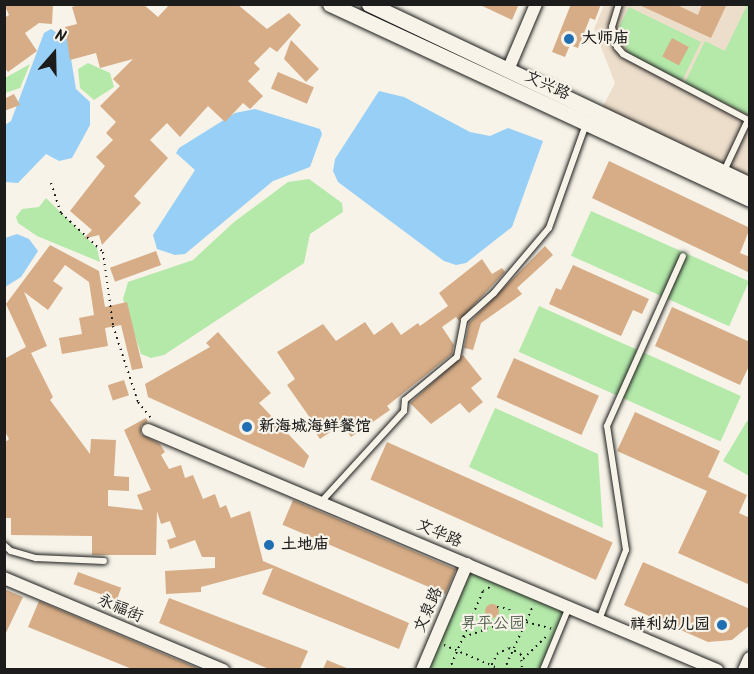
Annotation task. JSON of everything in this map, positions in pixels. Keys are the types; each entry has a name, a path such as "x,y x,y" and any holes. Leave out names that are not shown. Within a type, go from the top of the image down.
{"street":[{"name":"文兴路","path":"330,4 586,123 609,127 750,186"},
{"path":"508,70 536,4"},
{"name":"文兴路","path":"374,6 508,70 609,127 750,199"},
{"name":"文华路","path":"152,425 321,502 717,669"},
{"name":"文泉路","path":"422,669 467,564"},
{"name":"永福街","path":"4,578 223,669"},
{"path":"745,669 750,658"}],"lane":[{"path":"619,4 612,27 622,54 749,120 723,173"},
{"path":"321,502 404,411 405,400 457,357 464,320 494,293 549,228 586,123"},
{"path":"599,620 626,550 607,426 683,256"},
{"path":"4,545 11,551 36,558 104,561"},
{"path":"543,669 556,631 569,607"}],"path":[{"path":"51,183 61,213 103,252 114,326 138,402 152,425"},
{"path":"449,669 483,591 496,588"},
{"path":"458,651 503,669 534,604 528,602"},
{"path":"497,607 509,609 515,619"},
{"path":"464,636 515,619 527,620 556,631 522,659"},
{"path":"489,669 502,649 513,649 522,659 522,669"}],"shaded area":[{"path":"604,5 749,5 749,185 599,114 615,83 594,29"}],"green space":[{"path":"749,5 749,115 684,84 705,41 725,51"},
{"path":"629,7 701,42 682,81 628,54 619,27"},
{"path":"88,63 110,73 114,87 94,100 80,88 78,69"},
{"path":"30,64 20,88 5,93 5,78"},
{"path":"309,179 342,203 343,212 310,234 304,263 164,355 151,358 141,354 123,299 128,282 193,260 234,222 288,182"},
{"path":"46,198 97,248 100,262 37,236 18,223 16,217 22,209 39,207"},
{"path":"591,211 749,281 729,326 571,256"},
{"path":"539,306 741,396 721,442 519,352"},
{"path":"495,408 598,454 603,528 469,467"},
{"path":"747,421 750,422 749,476 723,461"},
{"name":"昇平公园","path":"467,564 569,607 543,669 422,670"}],"water":[{"path":"51,29 68,40 76,89 90,102 90,125 72,158 59,161 46,154 18,183 5,182 5,125 11,121 44,33"},
{"path":"379,91 404,97 470,132 490,136 508,128 543,141 512,227 466,263 456,265 444,261 338,182 333,171 335,159"},
{"path":"255,109 320,129 322,134 310,167 273,181 185,254 175,255 157,249 153,235 195,170 176,153 179,148 235,113"},
{"path":"17,234 29,239 38,251 21,277 5,287 5,238"}],"building":[{"path":"4,4 53,4 52,24 39,23 25,33 37,51 8,72 4,67 4,18 9,15"},
{"path":"80,4 143,4 158,17 170,4 237,4 267,29 289,13 301,25 277,52 270,47 254,63 260,69 248,81 263,96 250,109 243,103 225,122 208,106 180,137 167,123 150,140 168,158 134,196 141,203 102,245 99,235 83,239 92,230 70,211 105,166 96,157 113,140 106,133 116,122 100,106 120,86 113,79 133,59 100,68 96,53 70,60 65,27 77,24 72,7"},
{"path":"478,4 519,4 512,20"},
{"path":"571,4 601,4 595,20 590,18 578,48 570,45 565,57 552,52"},
{"path":"637,4 675,4 698,15 702,4 727,4 711,38"},
{"path":"672,38 689,47 679,65 662,57"},
{"path":"291,40 319,69 306,82 284,59"},
{"path":"278,72 314,87 307,104 271,89"},
{"path":"14,94 20,105 4,111 4,99"},
{"path":"609,161 750,228 740,253 750,257 750,273 592,198"},
{"path":"50,245 99,271 105,307 127,302 143,368 132,370 121,325 105,328 108,346 62,354 59,338 82,334 79,318 94,315 89,282 65,265 53,281 63,288 48,310 24,292 47,346 31,353 53,397 50,400 90,454 91,439 116,440 114,476 129,477 129,491 108,490 108,506 143,510 137,495 151,490 124,430 146,418 148,422 141,426 141,434 160,444 165,452 161,455 169,469 181,465 185,478 193,475 203,499 215,494 220,508 226,505 231,518 250,511 263,561 409,623 399,649 262,594 273,568 201,587 201,592 166,594 165,571 215,568 215,557 202,557 195,540 170,549 167,540 176,537 170,521 161,524 157,511 156,555 92,555 92,536 11,535 11,518 4,518 4,443 9,439 4,430 4,359 26,347 6,304"},
{"path":"545,246 553,255 517,288 522,294 481,323 473,350 464,348 469,323"},
{"path":"156,251 161,265 115,282 110,268"},
{"path":"482,259 492,274 502,268 505,272 459,321 456,317 442,327 454,345 452,354 387,406 390,410 351,437 342,424 320,439 312,427 315,425 287,385 295,379 277,352 323,324 336,341 365,322 374,335 392,322 401,335 418,323 420,326 448,306 439,293"},
{"path":"573,265 649,299 642,314 633,310 621,336 549,304 556,288 561,290"},
{"path":"672,307 750,342 750,364 740,385 655,346"},
{"name":"新海城海鲜餐馆","path":"218,332 271,393 259,403 309,456 304,468 148,397 145,384 210,347 206,343"},
{"path":"463,355 482,379 471,388 483,402 469,413 460,403 431,424 410,403"},
{"path":"514,358 599,396 581,435 497,397"},
{"path":"124,380 129,395 113,400 108,385"},
{"path":"635,412 720,451 708,477 747,495 739,513 750,518 750,585 678,553 707,491 617,451"},
{"path":"387,442 613,542 596,580 370,479"},
{"path":"293,500 456,569 445,594 282,525"},
{"path":"643,562 750,609 750,625 732,640 708,642 624,605"},
{"path":"78,572 121,588 117,600 74,584"},
{"path":"4,589 23,597 4,637"},
{"path":"169,598 308,651 300,669 269,669 159,623"},
{"path":"39,601 200,669 132,669 28,627"},
{"path":"492,604 497,606 499,611 497,616 492,618 487,616 485,611 487,606"},
{"path":"327,660 349,669 323,669"}],"place":[{"name":"大师庙","path":"569,39"},
{"name":"新海城海鲜餐馆","path":"247,427"},
{"name":"土地庙","path":"269,545"},
{"name":"祥利幼儿园","path":"722,625"}]}
